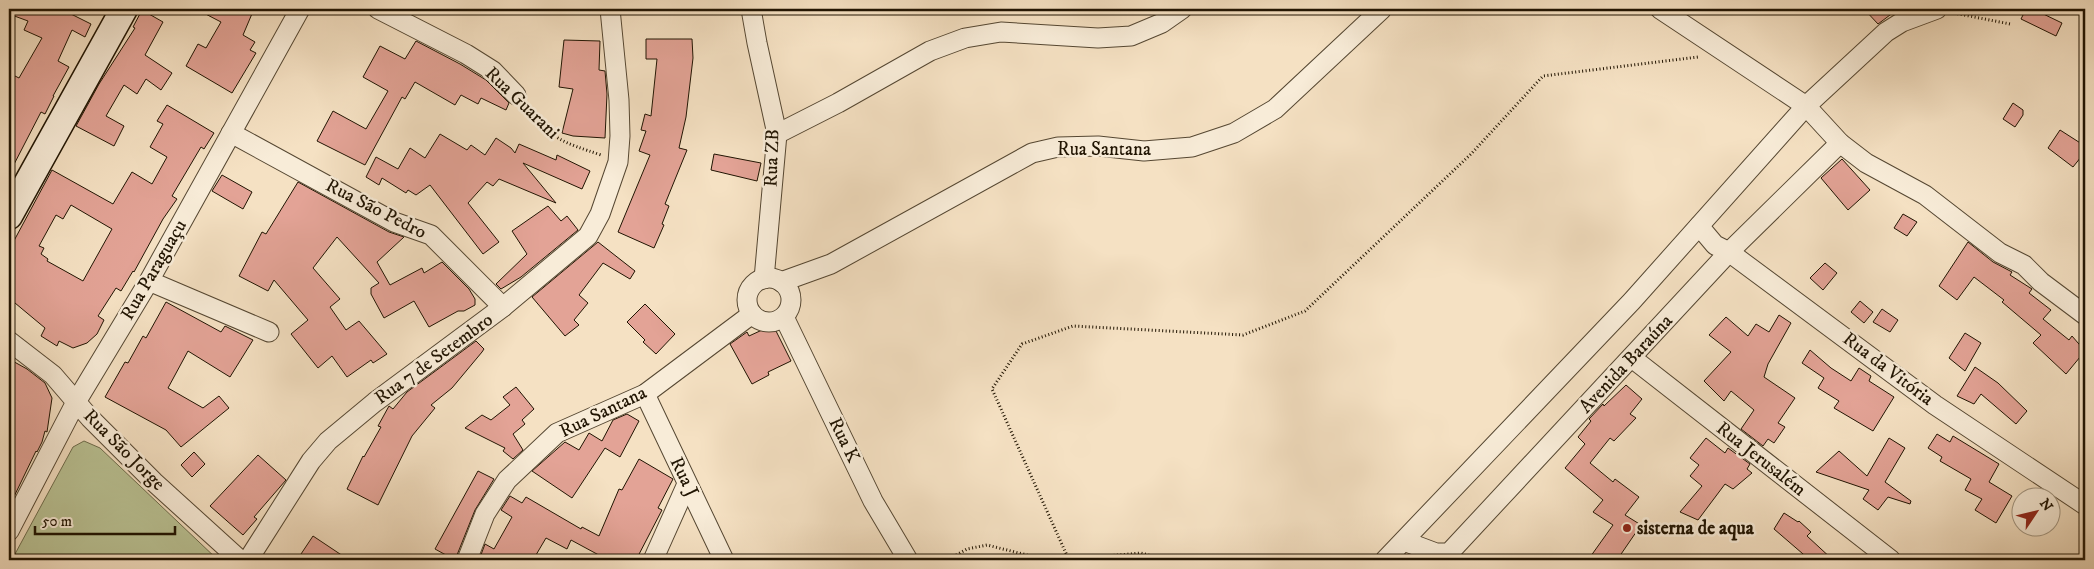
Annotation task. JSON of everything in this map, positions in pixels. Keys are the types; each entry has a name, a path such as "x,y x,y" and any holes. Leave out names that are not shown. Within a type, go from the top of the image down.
{"main road":[{"path":"9,216 119,10"}],"street":[{"name":"Rua Paraguaçu","path":"9,531 76,402 149,281 300,9"},
{"name":"Rua Guarani","path":"378,9 466,54 493,71 516,95"},
{"name":"Rua 7 de Setembro","path":"248,560 311,461 328,441 375,402 503,308 588,236 600,214 618,162 620,136 619,100 610,9"},
{"name":"Rua ZB","path":"751,9 777,134 772,280"},
{"path":"777,134 838,103 930,51 965,38 1001,32 1098,38 1131,36 1162,23 1182,9"},
{"name":"Rua Santana","path":"772,280 831,264 1032,153 1058,147 1098,146 1144,151 1192,146 1234,133 1275,109 1382,9"},
{"path":"1660,9 1806,106 1840,143 1866,163 1925,195 2000,253 2024,265 2041,282 2085,315"},
{"name":"Avenida Baraúna","path":"1386,560 1632,301 1806,106 1886,32 1902,22 1937,9"},
{"name":"Rua São Pedro","path":"231,133 394,222 431,235 503,308"},
{"name":"Avenida Baraúna","path":"1404,541 1444,556 1450,553 1729,252 1840,143"},
{"name":"Rua da Vitória","path":"1699,226 1715,245 1729,252 1935,405 2085,505"},
{"path":"772,280 788,289 791,298 790,309 784,317 776,322 767,322 759,320 752,314 748,306 747,297 750,289 756,282 772,280"},
{"path":"149,281 269,332"},
{"name":"Rua Santana","path":"467,560 485,514 507,480 557,433 645,394 752,314"},
{"name":"Rua K","path":"784,317 873,500 908,560"},
{"name":"Rua São Jorge","path":"9,341 53,375 76,402 154,482 240,560"},
{"name":"Rua Jerusalém","path":"1632,358 1891,560"},
{"name":"Rua J","path":"645,394 724,560"},
{"path":"653,560 687,484"}],"path":[{"path":"1937,9 2010,24"},
{"path":"1069,560 992,389 1022,344 1073,326 1243,335 1306,311 1471,154 1543,76 1726,54"},
{"name":"Rua Guarani","path":"516,95 550,135 566,144 618,162"},
{"path":"947,560 967,549 987,545 1038,558 1069,560 1141,553 1168,560"}],"green space":[{"path":"84,441 100,448 218,560 26,560 15,554 73,447"}],"building":[{"path":"9,9 61,9 91,24 85,37 72,30 58,61 69,67 45,114 41,112 9,174 9,73 19,78 42,38 24,30 28,21 9,14"},
{"path":"196,9 254,9 243,35 255,42 250,50 256,53 232,93 186,66 198,44 206,48 221,22"},
{"path":"1864,9 1898,9 1878,24"},
{"path":"2026,9 2033,9 2062,23 2056,36 2021,19"},
{"path":"142,10 163,22 145,55 172,73 161,90 146,79 137,94 124,85 106,116 124,126 114,146 76,126 99,84 135,28 133,27"},
{"path":"646,39 692,39 693,58 686,117 679,148 687,150 665,204 669,206 662,224 664,225 654,248 618,232 650,155 639,151 646,131 641,130 645,114 651,116 657,59 646,59"},
{"path":"564,40 600,41 599,70 605,71 607,94 605,138 573,136 562,133 573,89 559,87"},
{"path":"416,41 486,80 509,103 506,110 481,98 478,104 461,95 455,105 415,82 405,99 402,97 365,165 317,141 333,111 366,129 388,91 363,77 380,46 405,59"},
{"path":"2013,103 2023,110 2023,115 2015,127 2003,119"},
{"path":"167,105 214,133 204,149 201,147 172,196 177,199 163,219 134,272 121,291 116,288 98,316 104,320 97,334 87,343 73,348 59,341 57,346 41,336 45,328 9,298 9,250 52,170 113,204 132,172 152,184 167,157 150,147 163,124 157,121","holes":["71,205 112,229 83,281 47,261 48,259 41,254 44,248 39,246 56,215 63,219"]},
{"path":"2060,130 2085,146 2085,152 2073,167 2048,148"},
{"path":"440,134 467,150 471,145 485,155 496,138 515,153 519,144 556,160 557,155 590,171 582,189 523,163 556,203 499,179 493,186 487,182 468,203 499,242 483,254 430,185 416,195 408,190 406,193 382,178 379,185 366,177 376,157 398,169 410,148 425,158"},
{"path":"714,154 761,163 757,181 711,170"},
{"path":"1842,159 1870,190 1848,210 1821,178"},
{"path":"222,175 252,192 243,209 212,191"},
{"path":"298,182 389,232 404,237 377,262 390,285 422,268 424,273 442,262 469,289 475,299 475,305 464,311 458,311 429,327 414,301 384,318 371,294 371,288 379,283 337,237 313,268 340,299 330,307 346,330 359,321 387,354 373,363 371,360 347,377 332,356 318,368 291,334 308,320 274,280 268,291 239,276 262,232 266,234"},
{"path":"548,206 561,221 567,216 578,230 521,277 501,289 496,284 527,254 512,231"},
{"path":"1903,214 1917,222 1907,236 1894,228"},
{"path":"598,242 635,271 630,279 603,263 579,295 588,303 574,320 579,325 565,336 532,297"},
{"path":"1968,242 1993,262 2012,272 2010,275 2032,289 2029,293 2051,310 2043,319 2069,340 2072,336 2085,351 2066,374 2033,343 2041,335 2002,302 2004,300 1974,277 1957,300 1939,286"},
{"path":"1825,263 1837,273 1823,290 1810,278"},
{"path":"1860,301 1873,312 1864,323 1851,312"},
{"path":"166,302 221,332 225,326 253,340 230,377 188,351 168,388 203,408 219,396 229,408 181,447 166,430 105,397 125,362 128,363 143,336 146,338"},
{"path":"645,304 675,334 656,354 643,342 645,340 627,322"},
{"path":"1882,309 1898,320 1890,332 1873,322"},
{"path":"1779,315 1791,323 1768,364 1764,377 1795,398 1778,423 1785,427 1774,443 1768,439 1763,446 1741,429 1754,410 1731,391 1724,401 1704,381 1731,352 1709,335 1726,317 1748,336 1756,324 1769,332"},
{"path":"773,325 791,361 768,372 769,375 752,384 730,344 747,332 749,336"},
{"path":"1965,333 1981,343 1965,371 1949,358"},
{"path":"476,341 484,349 452,388 431,405 435,408 412,436 378,505 347,489 363,456 381,427 378,426 389,406 393,409 407,392"},
{"path":"1810,350 1831,368 1851,381 1859,368 1871,376 1869,381 1894,397 1873,431 1834,408 1839,401 1818,388 1824,378 1802,363"},
{"path":"9,359 27,369 45,383 52,398 47,432 45,431 42,442 9,507 9,415 13,405 9,403"},
{"path":"1975,367 1998,383 2027,411 2016,424 1981,394 1974,404 1957,396"},
{"path":"1626,385 1642,399 1630,414 1636,418 1614,441 1610,438 1590,463 1613,482 1615,479 1639,497 1625,515 1641,525 1617,560 1588,560 1613,525 1593,512 1603,500 1565,468 1585,444 1578,437 1591,421 1589,419 1603,404 1604,406"},
{"path":"516,387 534,409 522,420 525,424 513,434 523,450 513,459 503,451 505,448 465,428 482,415 491,420 510,405 503,397"},
{"path":"627,414 639,421 620,457 605,448 572,498 532,471 565,442 579,450 589,433 602,441 613,420"},
{"path":"1937,434 1950,442 1953,436 1999,464 1989,482 2012,496 1996,523 1975,510 1982,499 1965,490 1971,479 1940,461 1942,457 1928,448"},
{"path":"1706,438 1725,453 1728,448 1750,464 1747,469 1752,473 1733,489 1725,484 1698,520 1680,512 1702,486 1690,476 1699,465 1690,458"},
{"path":"1889,438 1905,448 1885,482 1911,501 1910,504 1888,497 1878,510 1863,499 1869,490 1816,472 1839,451 1867,476"},
{"path":"194,452 205,464 192,477 181,465"},
{"path":"258,455 286,480 254,517 257,519 243,535 210,506"},
{"path":"639,459 673,479 658,508 662,510 636,560 608,560 571,540 567,549 546,538 533,560 479,560 485,544 494,549 512,517 501,510 510,496 522,503 526,497 581,529 582,527 599,536 619,489 622,490"},
{"path":"478,471 494,479 475,510 455,560 435,549"},
{"path":"1784,513 1799,521 1811,532 1807,536 1833,560 1810,560 1774,529"},
{"path":"313,536 349,560 297,560"}],"place":[{"name":"sisterna de aqua","path":"1627,528"}]}
